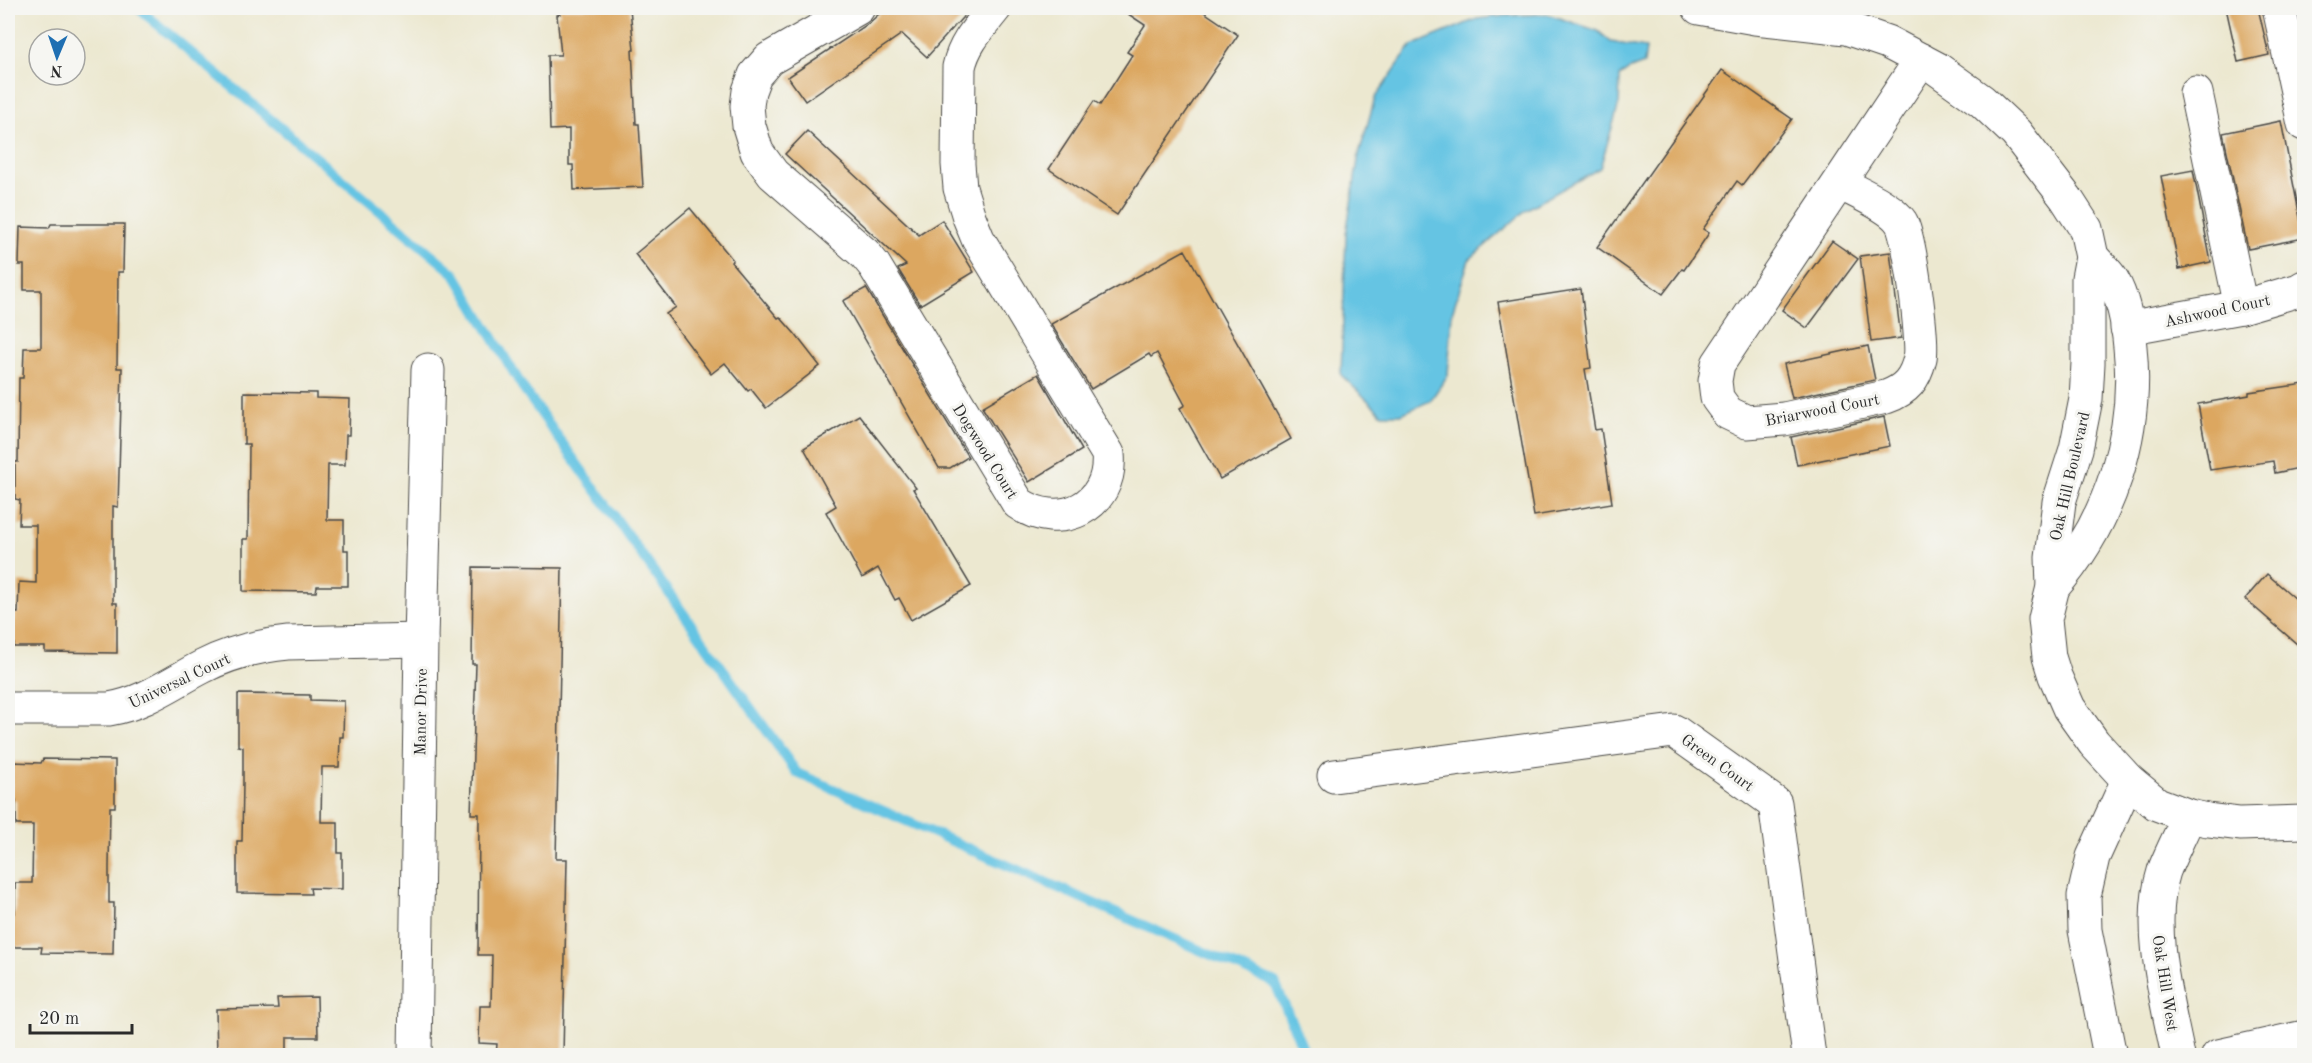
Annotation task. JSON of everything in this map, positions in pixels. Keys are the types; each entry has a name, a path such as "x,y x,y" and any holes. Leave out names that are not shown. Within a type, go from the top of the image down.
{"street":[{"name":"Dogwood Court","path":"858,8 769,59 755,75 749,91 747,106 749,126 757,152 773,174 865,254 874,265 1018,503 1031,513 1065,515 1082,509 1092,502 1104,487 1109,470 1108,454 978,239 960,188 958,164 959,67 962,53 971,38 995,8"},
{"name":"Oak Hill Boulevard","path":"1700,8 1755,18 1835,18 1936,68 1982,101 2016,133 2066,198 2086,229 2092,257 2088,278 2086,399 2076,449 2060,502 2052,557 2053,587 2045,619 2049,657 2055,676 2079,724 2128,780 2157,804 2189,816"},
{"path":"2279,8 2304,124"},
{"name":"Briarwood Court","path":"1840,183 1879,205 1902,222 1910,258 1922,347 1917,367 1908,385 1901,391 1886,397 1784,419 1747,422 1728,413 1717,398 1715,381 1718,364 1922,60"},
{"path":"2196,93 2241,307"},
{"name":"Oak Hill Boulevard","path":"2053,587 2072,564 2098,522 2115,482 2128,425 2133,375 2127,328 2113,280 2092,257"},
{"name":"Ashwood Court","path":"2127,328 2241,307 2299,291 2304,287"},
{"name":"Manor Drive","path":"415,1056 421,640 428,370"},
{"name":"Universal Court","path":"8,709 109,709 125,706 141,701 202,667 225,657 266,645 288,642 421,640"},
{"name":"Green Court","path":"1334,776 1674,731 1775,803 1809,1056"},
{"path":"2110,1056 2085,930 2084,896 2093,857 2128,780"},
{"path":"2189,816 2240,824 2304,822"},
{"name":"Oak Hill West","path":"2178,1056 2166,999 2159,946 2158,917 2164,871 2189,816"},
{"path":"2218,1056 2304,1037"}],"water":[{"path":"1547,14 1598,31 1611,42 1646,48 1644,64 1620,76 1619,104 1600,168 1527,209 1469,260 1452,313 1448,375 1430,401 1401,414 1382,414 1341,375 1346,234 1359,154 1375,98 1411,46 1477,19"}],"building":[{"path":"559,8 630,8 634,50 632,50 636,124 639,124 643,187 574,190 573,165 569,165 569,129 550,130 548,55 561,55 557,15 560,14"},
{"path":"877,8 971,8 927,57 902,34 805,101 788,77 868,24 879,14 876,11"},
{"path":"1119,8 1198,8 1238,35 1117,215 1049,169 1094,101 1100,105 1132,55 1127,52 1145,25"},
{"path":"2226,8 2258,8 2269,55 2238,62"},
{"path":"1722,70 1792,119 1742,185 1737,181 1703,229 1709,233 1684,270 1682,269 1663,294 1597,247"},
{"path":"2281,121 2304,238 2248,249 2223,133"},
{"path":"807,131 919,235 942,220 974,272 920,305 898,269 906,265 785,154"},
{"path":"2193,170 2211,262 2179,269 2161,176"},
{"path":"690,208 733,260 731,262 778,318 780,317 795,334 820,366 766,408 751,389 748,391 725,363 711,374 666,314 676,307 635,254"},
{"path":"51,224 124,224 123,272 118,272 117,368 122,368 118,507 113,506 113,603 117,603 117,653 45,652 45,647 14,647 14,613 18,613 19,582 36,583 36,525 19,525 20,500 15,499 19,378 23,378 24,348 41,348 41,290 24,290 24,265 19,265 20,227 49,228"},
{"path":"1832,241 1858,259 1807,328 1782,310"},
{"path":"1185,250 1291,439 1220,479 1180,408 1185,405 1157,353 1151,357 1149,354 1091,389 1051,324"},
{"path":"1890,252 1901,338 1871,342 1860,256"},
{"path":"866,288 968,457 950,468 939,468 843,301"},
{"path":"1581,289 1591,368 1585,369 1595,430 1601,429 1612,503 1534,516 1498,302"},
{"path":"1868,346 1875,380 1792,398 1784,364"},
{"path":"1038,374 1082,450 1029,482 982,407"},
{"path":"2304,384 2304,467 2275,473 2273,461 2210,470 2198,404 2249,395 2249,392"},
{"path":"244,392 316,393 316,398 350,399 345,465 328,465 327,520 344,520 344,550 348,550 348,586 317,586 316,592 243,591 243,539 248,539 249,444 244,444"},
{"path":"859,415 916,488 913,489 971,586 911,620 899,598 895,600 878,568 862,578 826,512 836,506 804,448"},
{"path":"1884,417 1890,446 1797,465 1791,437"},
{"path":"473,567 562,568 556,859 567,859 563,1056 496,1056 497,1044 479,1043 480,1006 491,1006 492,955 478,955 479,814 471,814 476,664 472,664"},
{"path":"2267,574 2304,606 2304,650 2245,599"},
{"path":"238,694 310,695 310,700 344,701 339,767 322,767 321,822 338,822 338,853 342,853 342,889 310,888 311,894 237,893 237,841 242,841 243,781 243,747 238,746"},
{"path":"43,759 115,760 115,807 110,807 109,867 109,903 114,903 113,954 41,953 42,947 10,947 10,914 15,913 15,883 32,883 33,825 16,825 16,800 11,800 12,762 41,763"},
{"path":"317,997 318,1037 287,1037 287,1056 217,1056 216,1009 278,1008 277,998"}],"waterway":[{"path":"138,8 455,274 523,388 797,773 1275,983 1306,1056"}]}
